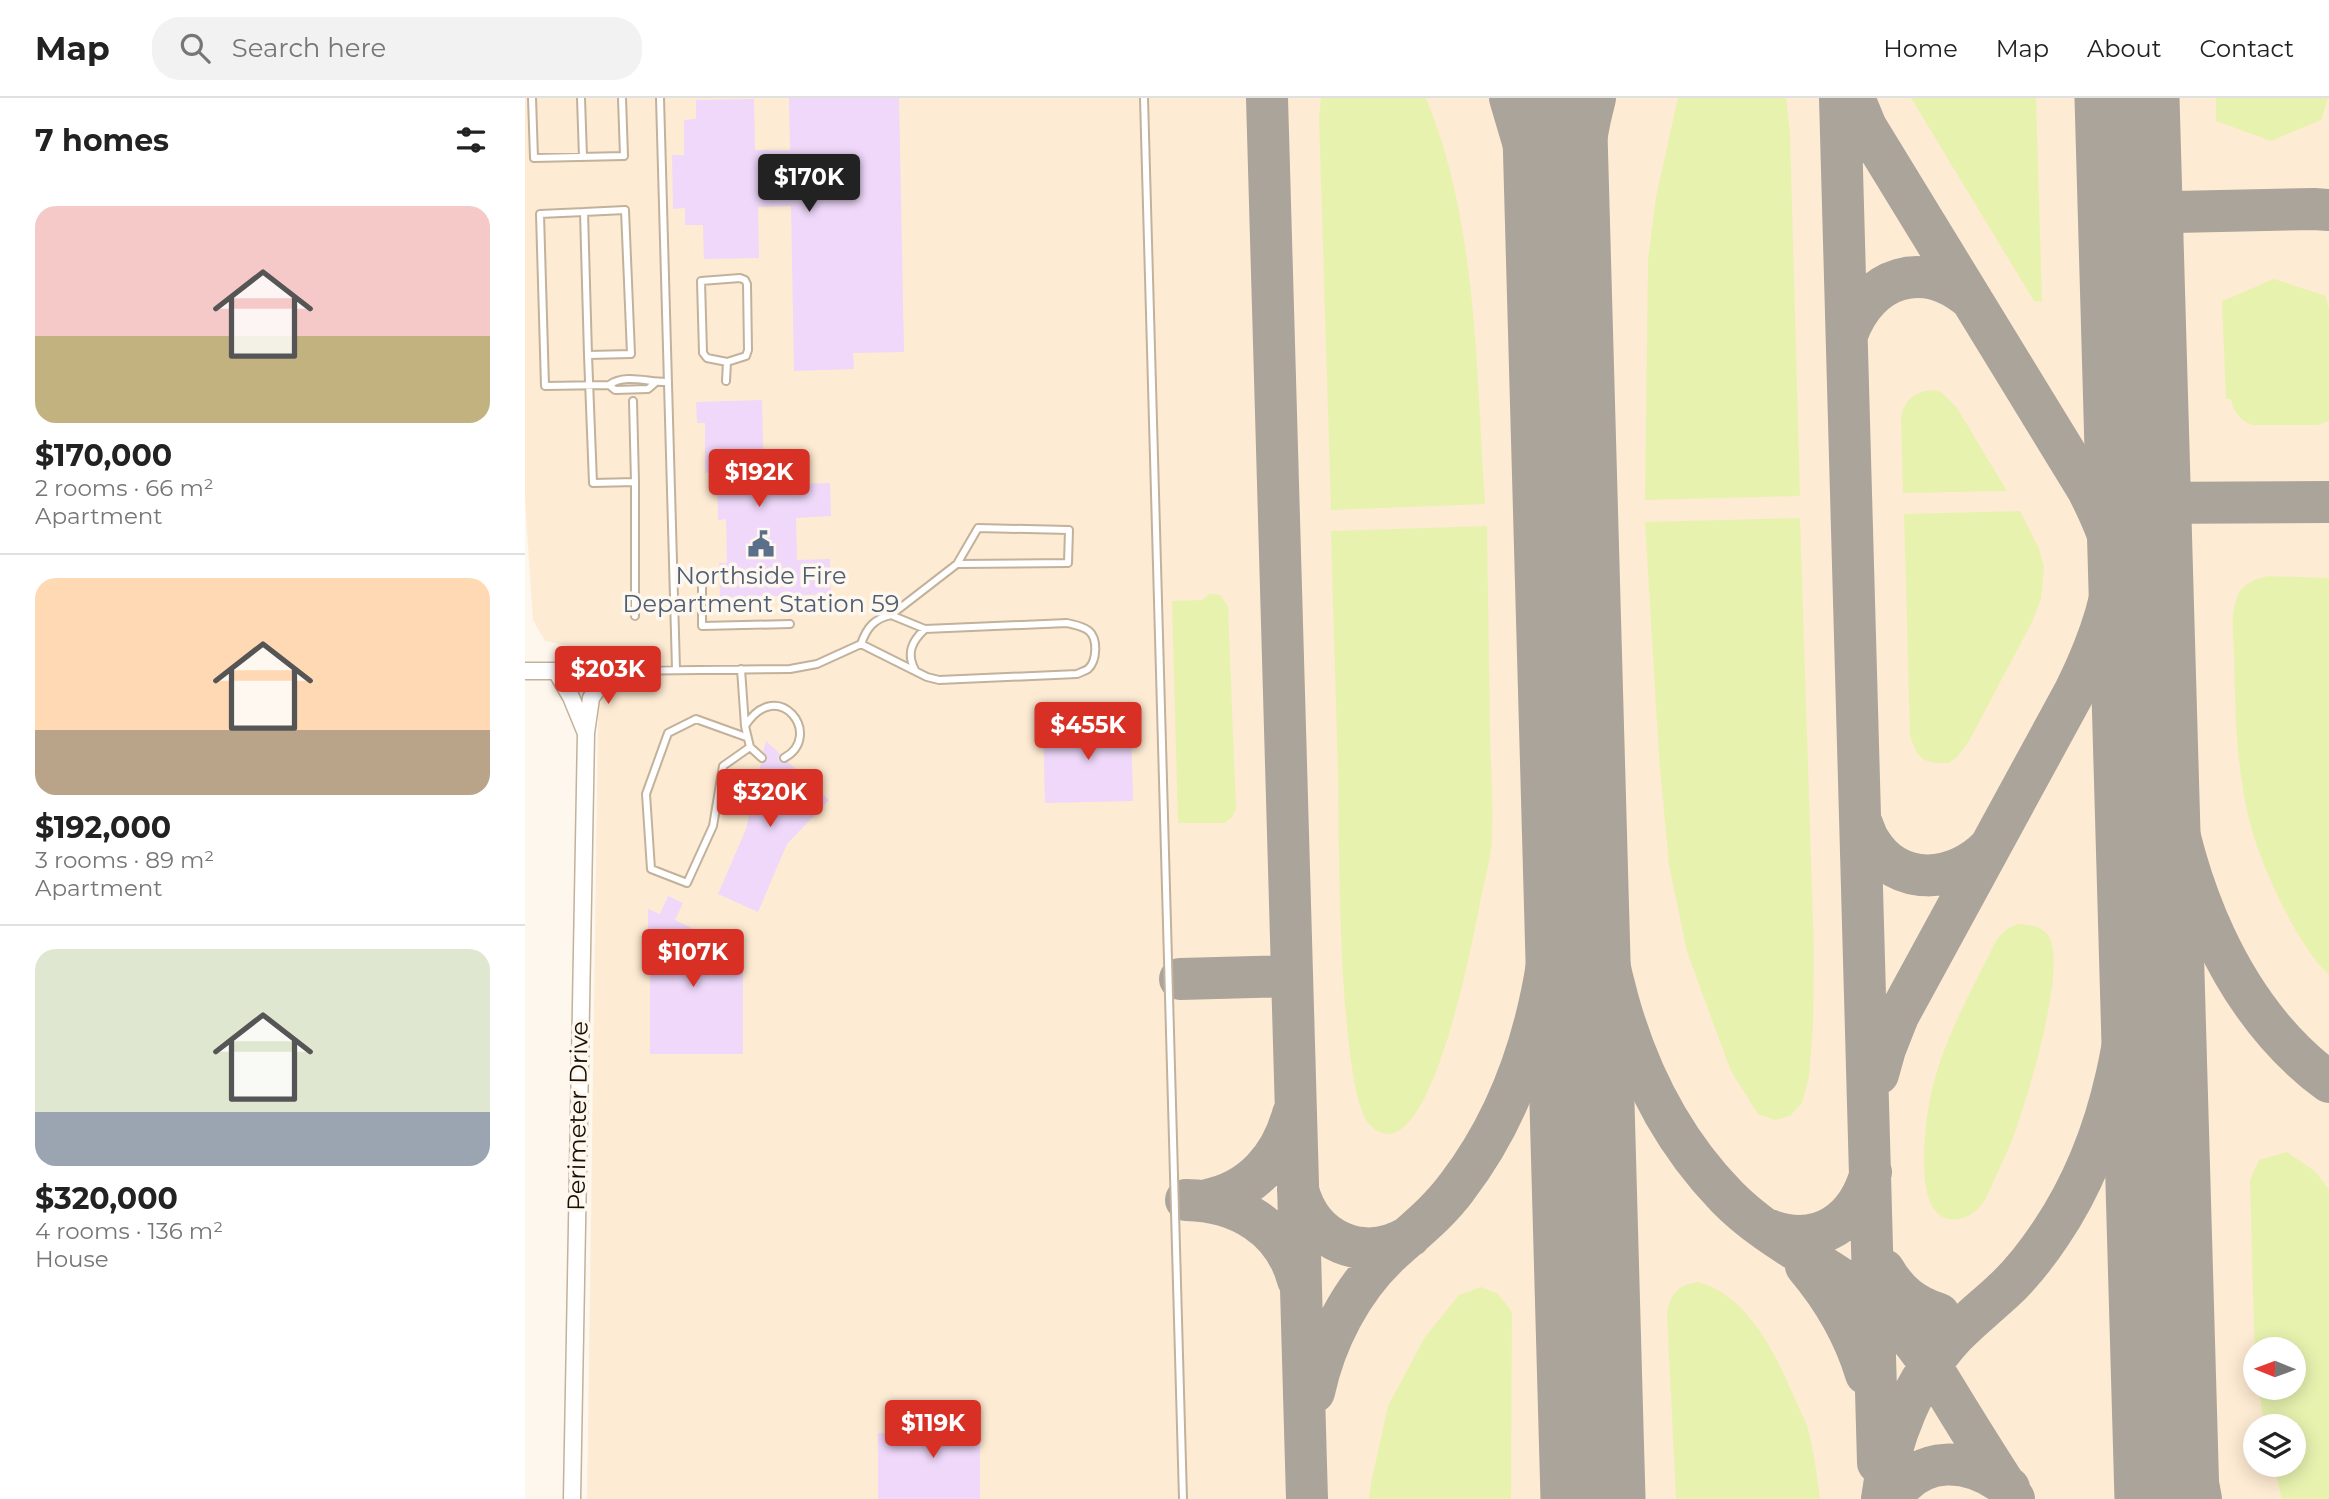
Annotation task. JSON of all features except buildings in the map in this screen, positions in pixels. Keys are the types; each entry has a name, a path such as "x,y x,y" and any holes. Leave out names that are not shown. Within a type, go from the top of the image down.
{"street":[{"path":"525,671 610,671"},
{"name":"Perimeter Drive","path":"556,671 571,697 586,733"},
{"name":"Perimeter Drive","path":"572,1499 586,733 591,698 610,671"}],"lane":[{"path":"532,98 534,159 624,156 622,98"},
{"path":"581,98 583,157"},
{"path":"660,98 676,669"},
{"path":"1144,98 1183,1499"},
{"path":"588,355 631,354 625,210 540,214 545,386 609,385 615,381 637,379 648,379 655,383 668,382"},
{"path":"584,212 593,483 635,482"},
{"path":"740,278 747,284 748,350 746,356 727,362 707,358 703,354 701,281 740,278"},
{"path":"726,381 727,362"},
{"path":"633,401 635,616"},
{"path":"610,671 790,669 817,664 861,644 866,629 876,620 891,615 957,565 978,528 1069,530 1068,563 957,565"},
{"path":"674,574 702,575 702,626 790,624"},
{"path":"861,644 916,672 939,680 1077,674 1088,668 1094,658 1094,639 1090,632 1078,625 1067,623 925,629 891,615"},
{"path":"916,672 910,652 915,638 925,629"},
{"path":"741,669 746,737 750,747 762,758"},
{"path":"745,726 752,715 761,708 772,705 793,713 801,734 797,746 784,758"},
{"path":"746,737 696,719 669,733 646,794 651,869 687,883 713,826 723,766 750,747"}],"shaded area":[{"path":"525,98 2329,98 2329,1499 587,1499 599,652 545,641 533,620 525,500"}],"green space":[{"path":"1321,98 1426,98 1443,146 1465,247 1472,298 1485,504 1331,510 1319,118"},
{"path":"1678,98 1786,98 1790,133 1800,496 1645,500 1648,260 1656,197"},
{"path":"1911,98 2036,98 2042,302 2034,301"},
{"path":"2216,98 2328,98 2321,120 2271,141 2216,121"},
{"path":"2274,279 2326,296 2329,310 2329,421 2318,425 2252,425 2238,415 2231,399 2226,399 2222,301"},
{"path":"1931,390 1941,392 1957,408 2007,491 1903,493 1901,417 1911,398"},
{"path":"2020,511 2039,549 2044,567 2041,599 2032,622 1969,741 1949,763 1927,761 1915,750 1910,735 1904,514"},
{"path":"1800,518 1814,952 1813,1025 1809,1077 1802,1103 1790,1116 1775,1120 1758,1114 1731,1071 1687,952 1669,865 1659,756 1645,522"},
{"path":"1487,526 1491,852 1469,958 1445,1047 1429,1088 1411,1119 1391,1134 1370,1125 1359,1103 1346,1016 1340,904 1331,531"},
{"path":"2268,576 2329,578 2329,975 2304,944 2270,880 2254,837 2241,778 2236,716 2234,609 2243,587"},
{"path":"1209,594 1220,595 1228,606 1236,809 1225,823 1178,823 1172,601 1202,600"},
{"path":"2017,924 2044,931 2053,949 2050,1000 2044,1031 2015,1132 1985,1200 1968,1216 1959,1219 1945,1218 1935,1210 1928,1197 1925,1180 1924,1145 1931,1093 1954,1025 1997,939"},
{"path":"2287,1152 2316,1172 2329,1190 2329,1499 2282,1499 2276,1477 2306,1477 2306,1414 2263,1414 2260,1400 2307,1400 2307,1337 2254,1337 2250,1180 2259,1160"},
{"path":"1698,1282 1716,1289 1732,1300 1746,1314 1769,1346 1808,1429 1820,1499 1676,1499 1667,1314 1676,1291 1685,1285"},
{"path":"1481,1287 1498,1294 1512,1312 1511,1499 1369,1499 1388,1406 1425,1337 1459,1295"}],"taxiway":[{"path":"1267,98 1307,1499"},
{"path":"1510,98 1523,142 1535,205 1563,443"},
{"path":"1570,330 1583,155 1595,98"},
{"path":"1840,98 1878,1463"},
{"path":"1854,98 1866,127 2088,490 2104,524 2111,545 2119,590 2143,771 2146,818 2125,1033 2117,1075 2092,1156 2074,1195 2034,1256 2009,1285 1954,1336 1926,1372 1897,1433 1882,1499"},
{"path":"1878,1074 1898,1016 2075,691 2093,652 2106,614 2115,576 2120,533 2130,213 2329,210"},
{"path":"1847,335 1856,315 1869,299 1883,287 1899,280 1917,277 1935,279 1954,287 1972,300"},
{"path":"2142,547 2137,503 2329,502"},
{"path":"1567,573 1590,836 1606,948 1619,1002 1636,1054 1659,1105 1689,1152 1727,1197 1766,1230 1853,1287 1893,1319 1927,1361 2014,1499"},
{"path":"2165,758 2183,849 2197,894 2215,937 2237,978 2263,1017 2294,1052 2329,1082"},
{"path":"1314,1392 1325,1354 1351,1300 1375,1268 1433,1214 1457,1187 1488,1141 1511,1093 1529,1043 1551,940 1561,778"},
{"path":"1861,822 1869,840 1882,857 1911,873 1944,874 1975,860 1989,848"},
{"path":"1180,979 1292,976"},
{"path":"1207,1200 1238,1189 1262,1170 1281,1145 1293,1114"},
{"path":"1769,1230 1804,1236 1820,1233 1834,1226 1857,1204 1871,1172"},
{"path":"1298,1190 1315,1223 1327,1235 1342,1243 1375,1248 1410,1236"},
{"path":"1186,1200 1223,1205 1256,1220 1282,1245 1298,1280"},
{"path":"2160,1243 2180,1387 2201,1499"},
{"path":"1806,1266 1842,1317 1866,1374"},
{"path":"1884,1270 1907,1298 1939,1314"},
{"path":"1590,1401 1598,1499"},
{"path":"1891,1499 1903,1484 1916,1474 1931,1467 1946,1465 1978,1470 2009,1488"}],"runway":[{"path":"1554,98 1593,1499"},
{"path":"2127,98 2167,1499"}],"place":[{"name":"Northside Fire Department Station 59","path":"761,544"}]}
